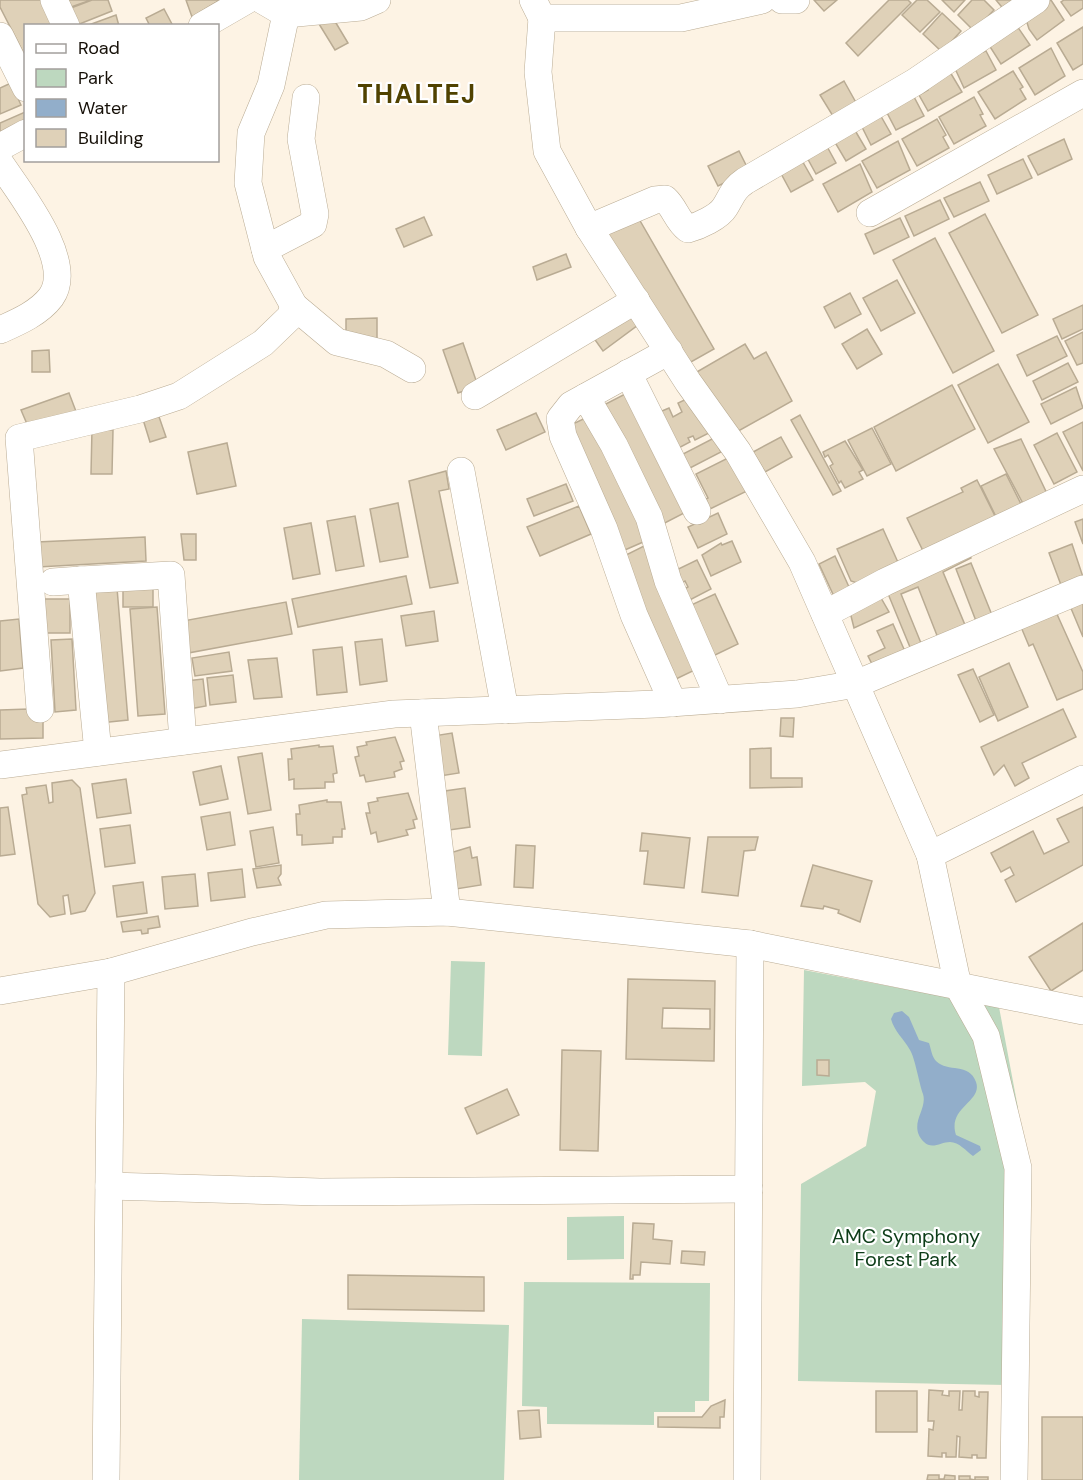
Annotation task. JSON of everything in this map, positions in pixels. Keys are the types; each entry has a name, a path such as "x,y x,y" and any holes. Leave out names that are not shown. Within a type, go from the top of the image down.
{"street":[{"path":"54,0 65,24"},
{"path":"205,24 247,0"},
{"path":"262,0 286,14 361,7 377,0"},
{"path":"762,0 681,18 538,9 538,72 547,151 589,228 738,452 802,562 930,855 958,986 986,1036 1018,1168 1014,1480"},
{"path":"782,0 796,0"},
{"path":"589,228 655,200 664,199 672,205 681,224 688,229 698,226 724,209 734,189 745,181 915,82 1036,0"},
{"path":"286,14 271,85 251,133 248,183 266,249 294,306 337,342 386,354 412,369"},
{"path":"0,36 22,76"},
{"path":"870,213 1083,93"},
{"path":"266,249 313,224 315,214 301,139 306,98"},
{"path":"0,147 24,134"},
{"path":"0,163 40,224 53,253 57,277 51,296 27,318 0,330"},
{"path":"475,396 636,300"},
{"path":"40,709 9,435 140,409 179,396 263,343 290,317 294,306"},
{"path":"669,351 571,405 560,419 563,436 604,529 634,615 673,703"},
{"path":"628,373 697,511"},
{"path":"586,397 614,444 648,517 668,581 720,700"},
{"path":"461,471 505,710"},
{"path":"825,614 885,582 1083,489"},
{"path":"53,582 171,575 183,741"},
{"path":"81,580 98,752"},
{"path":"0,765 394,714 673,703 797,694 856,684 1083,589"},
{"path":"423,713 447,912"},
{"path":"930,855 1083,779"},
{"path":"0,991 111,972 252,932 326,915 447,912 750,944 1083,1011"},
{"path":"747,1480 750,944"},
{"path":"106,1480 111,972"},
{"path":"109,1186 320,1192 749,1189"}],"green space":[{"path":"451,961 485,962 482,1056 448,1055"},
{"name":"AMC Symphony Forest Park","path":"804,970 999,1007 1018,1108 1006,1385 798,1381 801,1184 866,1146 876,1091 865,1082 802,1086"},
{"path":"624,1216 624,1259 567,1260 567,1217"},
{"path":"524,1282 710,1283 709,1401 695,1401 695,1412 654,1412 654,1425 547,1424 547,1407 522,1406"},
{"path":"302,1319 509,1325 504,1480 299,1480"}],"water":[{"path":"902,1011 909,1017 919,1040 929,1043 936,1061 946,1067 968,1072 976,1082 975,1095 960,1111 955,1126 956,1135 980,1146 981,1150 973,1156 956,1143 930,1145 919,1136 917,1130 924,1100 923,1094 912,1054 891,1019 894,1013"}],"building":[{"path":"0,0 48,0 59,24 24,24 24,54 0,7"},
{"path":"68,0 91,0 71,7"},
{"path":"92,0 108,0 112,11 77,24 71,8"},
{"path":"186,0 220,0 192,17"},
{"path":"814,0 837,0 824,11"},
{"path":"889,0 908,0 911,3 858,56 846,43"},
{"path":"917,0 927,0 940,12 920,32 902,15"},
{"path":"942,0 965,0 954,12"},
{"path":"972,0 984,0 994,10 974,31 958,15"},
{"path":"996,0 1017,0 1006,12"},
{"path":"1051,0 1064,20 1037,40 1029,29 1025,16"},
{"path":"1083,0 1083,8 1071,16 1061,2"},
{"path":"164,9 172,24 149,24 146,18"},
{"path":"330,13 348,43 335,50 316,19"},
{"path":"942,13 961,31 942,52 923,34"},
{"path":"116,15 118,24 91,24"},
{"path":"1015,23 1030,45 1001,64 987,42"},
{"path":"1083,27 1083,64 1073,70 1057,43"},
{"path":"1051,48 1065,76 1035,95 1019,68"},
{"path":"986,51 996,70 964,88 952,62"},
{"path":"1013,71 1023,87 1020,89 1026,99 995,119 978,92"},
{"path":"950,72 962,92 928,111 919,95 928,90 924,83"},
{"path":"844,81 859,108 836,121 820,95"},
{"path":"11,83 21,105 0,114 0,88"},
{"path":"912,93 924,116 896,130 884,107"},
{"path":"974,97 983,114 980,115 986,126 954,144 939,117"},
{"path":"878,111 891,134 871,145 859,121"},
{"path":"24,112 24,130 0,140 0,123"},
{"path":"937,119 946,135 943,137 949,148 917,166 902,139"},
{"path":"853,127 866,149 846,161 833,139"},
{"path":"1064,139 1072,159 1038,175 1028,156"},
{"path":"824,141 836,163 816,174 804,152"},
{"path":"898,141 910,170 877,188 862,161"},
{"path":"739,151 749,171 718,186 708,166"},
{"path":"800,157 813,180 791,192 778,168"},
{"path":"1023,159 1032,178 997,194 988,175"},
{"path":"860,164 872,192 838,212 823,184"},
{"path":"980,182 989,201 954,217 944,198"},
{"path":"940,200 949,219 914,236 905,216"},
{"path":"635,212 714,349 682,367 603,230"},
{"path":"985,214 1038,315 1002,333 949,233"},
{"path":"424,217 432,235 404,247 396,229"},
{"path":"900,218 909,237 874,254 865,234"},
{"path":"935,238 994,351 953,373 893,260"},
{"path":"566,254 571,267 537,280 533,267"},
{"path":"897,280 915,313 881,331 863,298"},
{"path":"850,293 861,314 835,328 824,307"},
{"path":"1083,305 1083,329 1062,339 1053,319"},
{"path":"628,312 638,325 603,351 593,337"},
{"path":"377,318 377,338 346,339 346,319"},
{"path":"867,329 882,354 857,369 842,344"},
{"path":"1083,332 1083,363 1077,365 1065,341"},
{"path":"1057,336 1067,356 1027,376 1017,355"},
{"path":"463,343 478,386 458,393 443,350"},
{"path":"745,344 754,359 766,352 792,401 733,434 695,373"},
{"path":"49,350 50,372 32,372 32,351"},
{"path":"1068,363 1078,382 1042,400 1033,381"},
{"path":"998,364 1029,422 988,443 958,385"},
{"path":"952,385 975,429 896,471 874,427"},
{"path":"1076,387 1083,408 1051,424 1041,404"},
{"path":"629,392 690,510 657,527 596,409"},
{"path":"69,393 77,414 30,431 21,410"},
{"path":"693,396 711,432 695,440 693,436 688,438 690,442 673,451 655,414 669,408 673,417 682,412 678,403"},
{"path":"156,408 166,437 150,442 141,413"},
{"path":"536,413 545,432 506,450 497,430"},
{"path":"594,414 650,539 618,553 562,429"},
{"path":"800,415 841,491 833,495 791,420"},
{"path":"1083,422 1083,471 1063,432"},
{"path":"872,428 891,464 867,476 848,440"},
{"path":"92,429 113,430 112,474 91,474"},
{"path":"1057,433 1077,472 1054,484 1034,445"},
{"path":"781,437 792,457 765,472 753,452"},
{"path":"714,438 721,452 690,468 683,454"},
{"path":"1021,439 1051,502 1028,513 994,449"},
{"path":"845,441 863,470 859,472 863,479 845,488 841,481 839,483 830,466 833,464 828,455 825,457 823,452"},
{"path":"227,443 236,486 197,494 188,452"},
{"path":"730,457 747,491 710,509 706,499 708,498 696,474"},
{"path":"446,471 449,489 439,491 458,583 430,588 409,481"},
{"path":"1006,474 1025,512 1000,525 981,486"},
{"path":"977,480 998,522 926,557 907,518 963,492 961,488"},
{"path":"566,484 573,501 534,516 527,499"},
{"path":"398,503 408,557 380,562 370,509"},
{"path":"579,506 591,534 540,556 527,527"},
{"path":"718,513 727,534 698,548 688,527"},
{"path":"355,516 364,566 336,571 327,521"},
{"path":"1083,519 1083,544 1075,522"},
{"path":"311,523 320,574 293,579 284,528"},
{"path":"883,529 901,569 863,585 851,581 837,549"},
{"path":"181,534 196,534 196,560 184,560"},
{"path":"145,537 146,561 38,567 37,542"},
{"path":"732,541 741,562 711,576 702,555 721,543 722,545"},
{"path":"1072,544 1083,577 1061,585 1049,553"},
{"path":"646,545 699,668 676,679 618,559"},
{"path":"965,546 971,558 943,572 965,625 938,638 918,587 901,594 923,648 912,652 884,584"},
{"path":"835,556 854,598 838,605 819,564"},
{"path":"697,560 711,589 684,603 679,592 688,587 685,581 676,586 670,573"},
{"path":"971,563 992,615 976,621 956,569"},
{"path":"406,576 412,604 298,627 292,599"},
{"path":"117,588 128,720 100,723 89,590"},
{"path":"123,588 153,588 153,607 123,607"},
{"path":"877,591 889,612 854,628 848,604"},
{"path":"715,594 738,644 713,656 689,606"},
{"path":"40,599 70,599 70,633 47,633"},
{"path":"1083,601 1083,637 1070,606"},
{"path":"286,602 292,634 188,653 183,621"},
{"path":"157,607 165,714 138,716 130,609"},
{"path":"434,611 438,641 406,646 401,616"},
{"path":"1056,612 1083,672 1083,689 1057,700 1033,644 1029,646 1021,627"},
{"path":"19,619 23,668 0,671 0,621"},
{"path":"893,624 907,656 875,670 868,656 885,648 877,631"},
{"path":"72,639 76,710 55,712 51,640"},
{"path":"382,639 387,681 360,685 355,642"},
{"path":"342,647 347,692 317,695 313,650"},
{"path":"229,652 232,671 195,676 192,658"},
{"path":"277,658 282,697 254,699 248,660"},
{"path":"1009,663 1028,707 998,721 979,677"},
{"path":"973,669 994,715 980,722 958,675"},
{"path":"233,675 236,702 210,705 207,678"},
{"path":"203,679 206,706 189,709 186,681"},
{"path":"29,709 43,715 43,738 0,739 0,710"},
{"path":"1063,709 1076,737 1022,763 1029,778 1015,786 1004,765 994,775 981,747"},
{"path":"781,718 794,718 793,737 780,736"},
{"path":"452,733 459,773 434,777 427,737"},
{"path":"395,737 404,761 400,762 402,769 394,772 395,777 366,782 364,775 360,776 355,757 359,756 357,747 367,745 366,742"},
{"path":"319,745 319,747 333,746 337,773 333,774 334,782 325,782 325,788 294,789 294,779 289,780 288,759 292,759 291,749"},
{"path":"771,748 771,778 802,778 802,787 750,788 750,749"},
{"path":"262,753 271,810 248,814 238,757"},
{"path":"221,766 228,799 200,805 193,772"},
{"path":"126,779 131,813 97,818 92,784"},
{"path":"72,780 80,788 95,893 85,911 71,914 68,895 63,896 65,914 50,917 38,904 22,795 27,794 26,788 46,785 49,803 53,802 52,783"},
{"path":"465,788 470,827 442,831 438,792"},
{"path":"408,793 417,819 413,820 415,828 406,830 408,835 378,842 376,832 371,834 366,813 370,813 368,803 378,801 377,798"},
{"path":"327,800 327,802 341,802 345,829 342,829 342,837 333,837 333,843 302,845 302,835 297,835 296,814 300,814 299,805"},
{"path":"8,807 15,854 0,856 0,808"},
{"path":"1083,807 1083,865 1016,902 1005,880 1014,875 1010,867 1001,872 991,853 1033,831 1044,854 1069,842 1057,819"},
{"path":"230,812 235,845 207,850 201,817"},
{"path":"130,825 135,863 105,867 100,829"},
{"path":"273,827 279,863 256,867 250,831"},
{"path":"642,833 690,838 684,888 644,884 648,851 640,851"},
{"path":"708,837 758,837 755,850 744,851 738,896 702,892"},
{"path":"516,845 535,846 533,888 514,887"},
{"path":"470,847 472,858 477,857 481,885 456,889 450,853"},
{"path":"281,865 281,874 278,878 281,885 257,888 253,869"},
{"path":"813,865 872,881 860,922 838,913 839,910 824,906 823,909 801,906"},
{"path":"242,869 245,897 211,901 208,873"},
{"path":"195,874 198,906 165,909 162,877"},
{"path":"143,882 147,913 117,917 113,886"},
{"path":"158,916 160,927 148,929 148,933 142,934 141,930 123,932 121,922"},
{"path":"1083,923 1083,970 1051,991 1029,957"},
{"path":"628,979 715,981 714,1061 626,1059","holes":["663,1008 710,1009 710,1029 662,1028"]},
{"path":"562,1050 601,1051 598,1151 560,1150"},
{"path":"817,1060 829,1060 829,1076 817,1075"},
{"path":"507,1089 519,1115 477,1134 465,1108"},
{"path":"633,1223 654,1224 653,1239 672,1241 670,1264 641,1262 640,1275 633,1275 633,1279 630,1279"},
{"path":"682,1251 705,1252 704,1265 681,1263"},
{"path":"348,1275 484,1277 484,1311 348,1309"},
{"path":"929,1390 943,1391 942,1395 949,1396 949,1391 960,1391 959,1410 962,1410 963,1391 975,1391 975,1396 979,1397 979,1392 988,1392 986,1458 977,1458 977,1455 972,1455 972,1458 959,1457 960,1437 957,1436 956,1457 946,1457 946,1453 942,1453 942,1457 928,1456 929,1429 933,1430 934,1421 928,1421"},
{"path":"876,1391 917,1391 917,1432 876,1432"},
{"path":"725,1400 724,1417 720,1417 720,1428 658,1427 658,1417 702,1417 711,1406"},
{"path":"539,1410 541,1437 520,1439 518,1411"},
{"path":"1042,1417 1083,1417 1083,1480 1042,1480"},
{"path":"928,1475 939,1475 939,1479 944,1479 945,1475 955,1476 955,1480 927,1480"},
{"path":"959,1476 970,1476 970,1479 975,1480 959,1480"},
{"path":"975,1477 988,1477 988,1480 975,1480"}],"district":[{"name":"THALTEJ","path":"417,94"}]}
